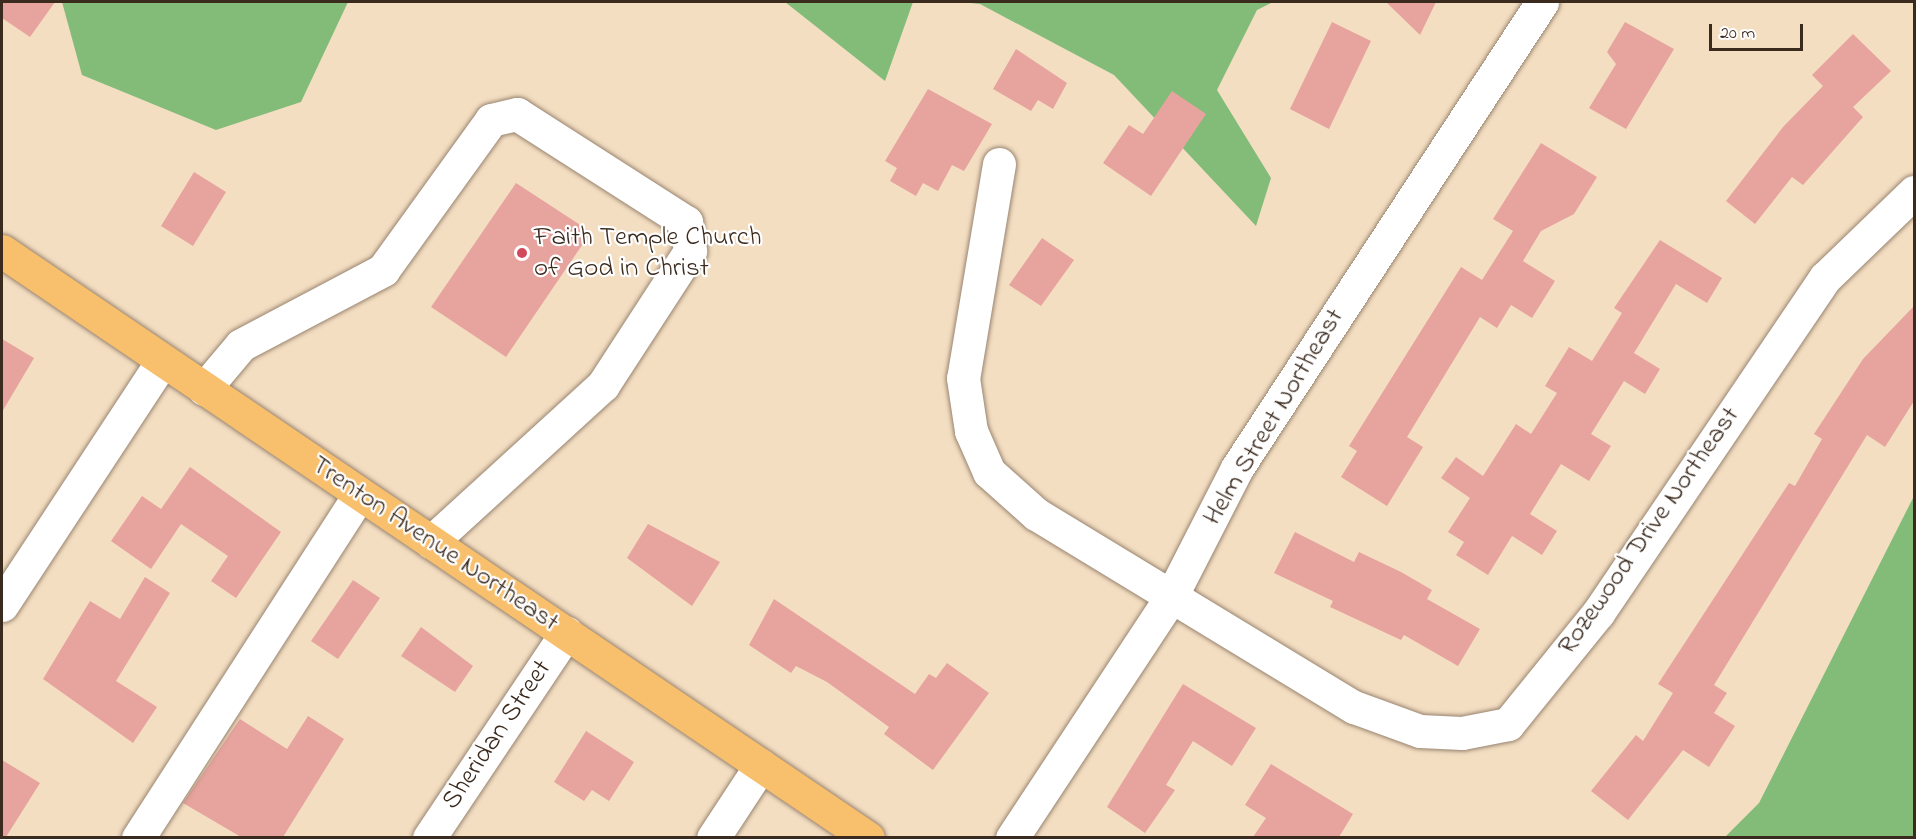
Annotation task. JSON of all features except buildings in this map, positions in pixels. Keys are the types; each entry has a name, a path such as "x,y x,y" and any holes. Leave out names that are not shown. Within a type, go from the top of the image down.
{"main road":[{"name":"Trenton Avenue Northeast","path":"2,251 868,837"}],"street":[{"name":"Helm Street Northeast","path":"1012,837 1172,595 1237,468 1542,2"},
{"path":"204,389 241,345 383,270 491,120 517,114 686,222 690,251 603,385 431,542"},
{"name":"Rozewood Drive Northeast","path":"999,164 963,378 979,456 1003,488 1029,510 1354,707 1420,731 1462,733 1508,724 1598,613 1825,278 1914,192"},
{"path":"2,604 162,361"},
{"path":"138,837 360,494"},
{"name":"Sheridan Street","path":"429,837 566,633"},
{"path":"713,837 762,765"}],"green space":[{"path":"62,2 348,2 301,102 216,130 82,75"},
{"path":"785,2 913,2 885,81"},
{"path":"961,2 1273,2 1257,10 1217,90 1271,178 1256,226 1114,75 980,4"},
{"path":"1914,496 1914,837 1725,837 1759,803"}],"place":[{"name":"Faith Temple Church of God in Christ","path":"522,253"}]}
